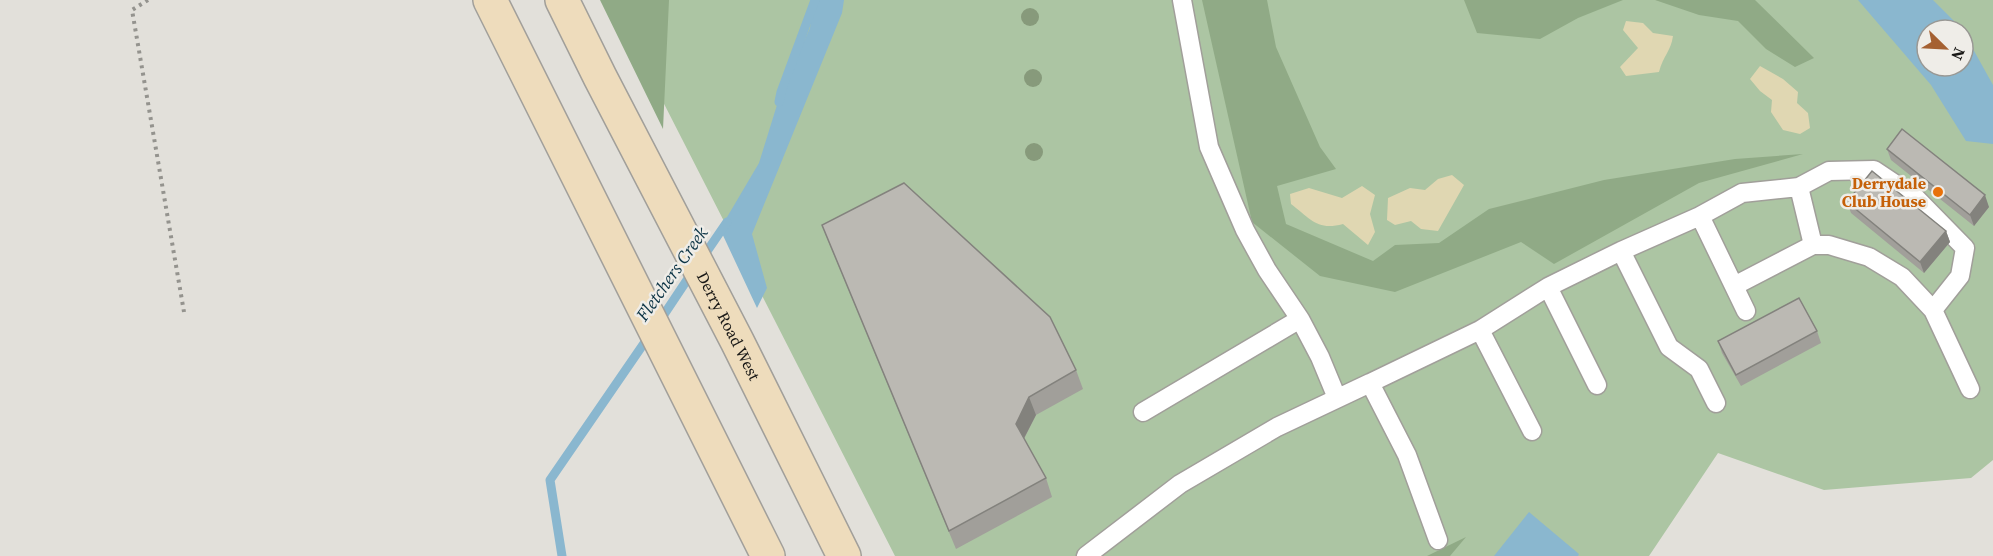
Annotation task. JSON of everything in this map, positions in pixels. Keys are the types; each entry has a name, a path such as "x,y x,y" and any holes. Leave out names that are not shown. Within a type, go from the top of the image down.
{"main road":[{"path":"490,0 768,556"},
{"name":"Derry Road West","path":"562,0 737,341 844,556"}],"lane":[{"path":"1182,0 1209,147 1245,230 1267,270 1300,319 1320,357 1336,398"},
{"path":"1086,556 1180,484 1277,427 1480,330 1548,287 1700,216 1742,193 1799,187 1829,171 1874,170 1916,198 1965,248 1960,276 1933,310"},
{"path":"1799,187 1814,245"},
{"path":"1700,216 1746,311"},
{"path":"1734,286 1814,245 1829,245 1869,257 1902,277 1933,310 1970,389"},
{"path":"1621,251 1669,347 1700,369 1716,403"},
{"path":"1548,287 1597,385"},
{"path":"1143,412 1300,319"},
{"path":"1480,330 1532,431"},
{"path":"1370,383 1407,455 1438,540"}],"path":[{"path":"148,0 132,10 184,312"}],"green space":[{"path":"600,0 669,0 663,129"},
{"path":"611,0 1993,0 1993,460 1971,478 1824,490 1718,453 1649,556 895,556"},
{"path":"1202,0 1267,0 1276,47 1320,147 1336,169 1277,186 1286,224 1373,261 1395,245 1439,243 1489,209 1604,180 1735,159 1803,154 1699,183 1554,264 1521,242 1395,292 1320,276 1252,222"},
{"path":"1464,0 1623,0 1578,18 1540,39 1477,33"},
{"path":"1655,0 1755,0 1814,58 1795,67 1766,49 1738,21 1699,15"},
{"path":"1466,537 1450,556 1427,556"}],"sand":[{"path":"1626,21 1643,23 1653,33 1673,36 1659,72 1626,76 1620,67 1638,48 1623,30"},
{"path":"1760,66 1783,79 1798,92 1797,103 1808,113 1810,128 1800,134 1783,130 1771,112 1772,100 1750,79"},
{"path":"1452,175 1464,185 1438,231 1421,229 1411,221 1395,225 1387,220 1388,198 1410,188 1425,190 1438,179"},
{"path":"1362,186 1375,195 1370,214 1375,232 1368,245 1343,224 1320,225 1291,204 1290,194 1309,188 1342,198"}],"water":[{"path":"814,0 844,0 842,13 752,234 767,288 757,308 720,229 759,163 781,92 810,28"},
{"path":"1858,0 1933,0 1951,18 1915,18 1915,66"},
{"path":"1975,53 1993,85 1993,144 1966,141 1925,78 1975,78"},
{"path":"1529,512 1579,554 1578,556 1494,556"}],"building":[{"path":"1902,129 1985,195 1970,215 1887,149"},
{"path":"1872,171 1946,231 1920,262 1847,202"},
{"path":"904,183 1050,317 1076,370 1029,397 1016,424 1046,478 949,531 822,225"},
{"path":"1799,298 1817,331 1736,375 1718,341"}],"waterway":[{"name":"Fletchers Creek","path":"779,102 815,0"},
{"name":"Fletchers Creek","path":"701,260 727,222"},
{"name":"Fletchers Creek","path":"659,322 693,271"},
{"name":"Fletchers Creek","path":"562,556 550,480 649,336"}],"place":[{"name":"Derrydale Club House","path":"1938,192"}]}
